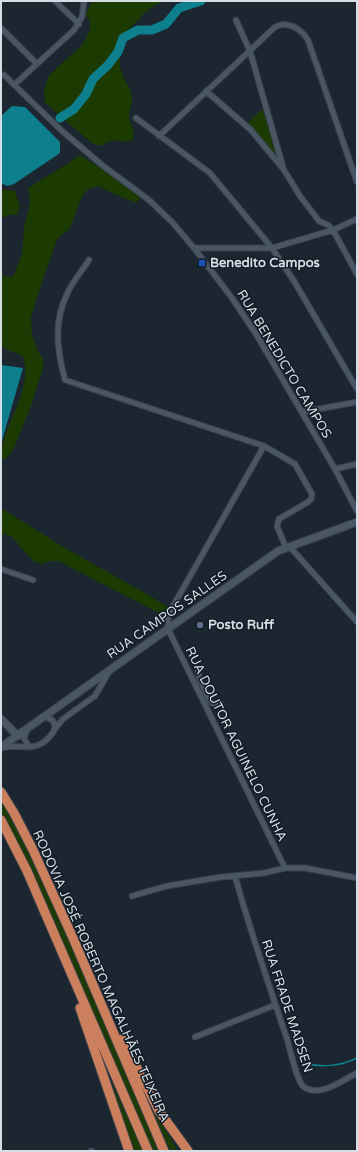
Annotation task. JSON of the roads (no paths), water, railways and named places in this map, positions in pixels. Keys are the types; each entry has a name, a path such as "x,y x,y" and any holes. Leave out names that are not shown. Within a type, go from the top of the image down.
{"highway":[{"name":"RODOVIA JOSÉ ROBERTO MAGALHÃES TEIXEIRA","path":"1,792 24,832 73,938 164,1151"},
{"name":"RODOVIA JOSÉ ROBERTO MAGALHÃES TEIXEIRA","path":"1,820 19,853 148,1151"},
{"path":"73,938 114,1023 170,1133 181,1151"},
{"path":"60,946 129,1151"},
{"path":"159,1111 188,1151"}],"main road":[{"name":"RUA CAMPOS SALLES","path":"1,748 278,551 357,522"},
{"path":"1,719 18,736"}],"street":[{"path":"55,1 79,24"},
{"path":"14,85 79,24 84,9 84,1"},
{"path":"236,20 250,51 284,170"},
{"path":"159,136 275,27 280,24 286,24 293,26 304,34 308,40 357,182"},
{"path":"1,28 37,64"},
{"name":"RUA BENEDICTO CAMPOS","path":"4,75 62,131 102,165 149,200 172,222 194,248 232,298 256,334 335,469 357,511"},
{"path":"206,91 251,130 284,170 300,196 319,221 328,225 333,230 357,274"},
{"path":"136,118 210,173 272,248 294,281 357,389"},
{"path":"194,248 272,248 333,230 357,219"},
{"path":"89,260 68,290 61,307 58,326 59,357 65,380 264,446 295,464 312,494 311,499 280,519 277,526 288,547 357,622"},
{"path":"302,412 357,402"},
{"path":"168,629 168,615 264,446"},
{"path":"335,469 357,464"},
{"path":"1,569 33,580"},
{"name":"RUA DOUTOR AGUINELO CUNHA","path":"168,629 285,868"},
{"path":"1,748 41,745 51,736 63,719 94,696 110,670"},
{"path":"198,671 211,702 216,705 221,704"},
{"path":"44,717 49,718 54,722 54,730"},
{"path":"28,729 24,738 29,747"},
{"path":"18,736 29,747"},
{"path":"132,896 167,886 285,868 305,868 357,878"},
{"name":"RUA FRADE MADSEN","path":"235,876 274,1005 286,1037 297,1075 303,1086 312,1090 320,1091 357,1073"},
{"path":"195,1037 274,1005"}],"water":[{"path":"12,106 25,107 60,142 60,153 14,184 7,186 1,183 1,116"},
{"path":"1,365 23,368 1,444"}],"waterway":[{"path":"60,118 74,109 86,94 93,79 108,65 118,52 123,38 138,30 152,30 166,24 179,8 201,1"},
{"path":"304,1063 324,1066 344,1063 357,1058"}],"place":[{"name":"Benedito Campos","path":"202,263"},
{"name":"Posto Ruff","path":"200,625"}]}
